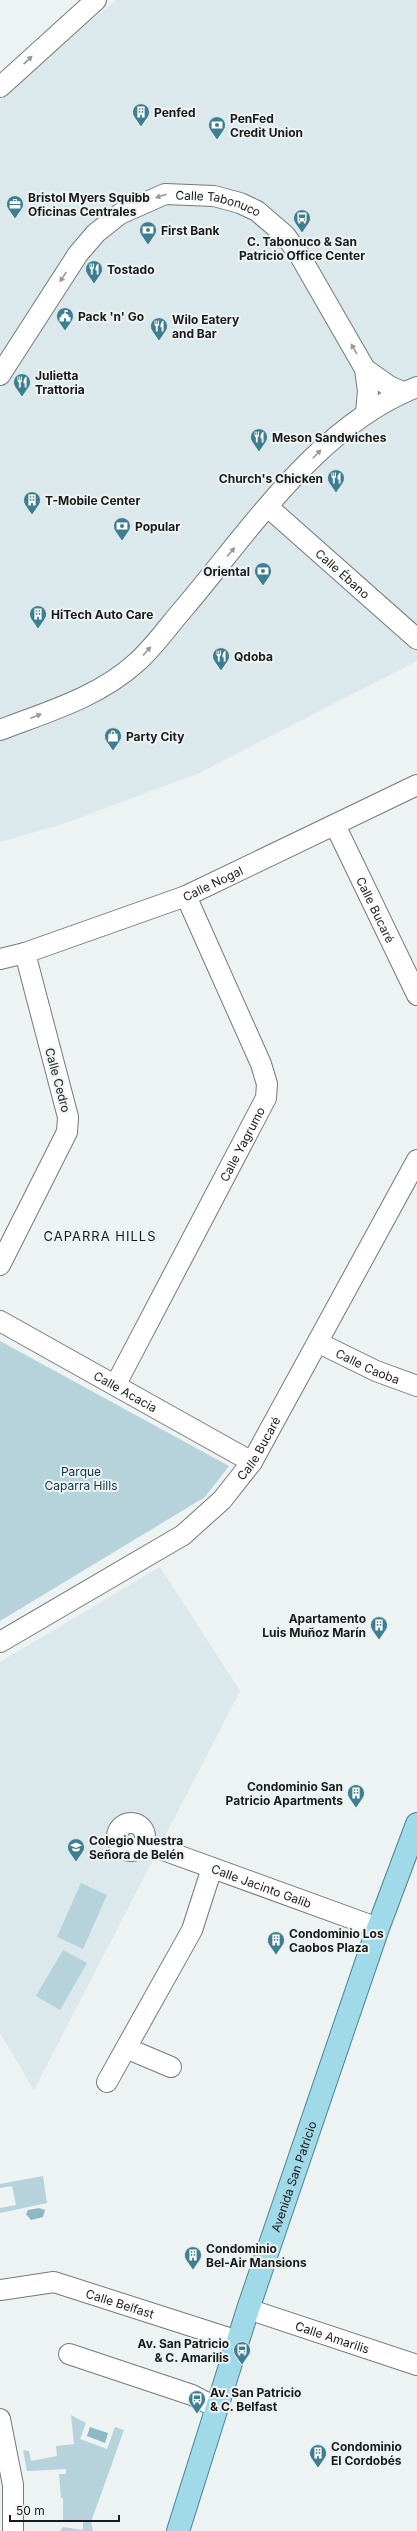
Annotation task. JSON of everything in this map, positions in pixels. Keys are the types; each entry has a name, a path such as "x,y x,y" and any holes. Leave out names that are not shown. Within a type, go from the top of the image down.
{"main road":[{"name":"Avenida San Patricio","path":"178,2531 248,2309 378,1928 417,1824"}],"street":[{"path":"0,87 96,0"},
{"name":"Calle Tabonuco","path":"0,375 87,243 120,214 141,203 165,194 214,196 240,203 267,218 285,234 300,256 365,369 368,391 366,413"},
{"name":"Calle Tabonuco","path":"365,369 389,386 410,390"},
{"path":"0,730 86,696 136,663 268,507 320,451 366,413 410,390"},
{"name":"Calle Ébano","path":"268,507 417,639"},
{"name":"Calle Nogal","path":"0,959 25,953 186,896 417,785"},
{"name":"Calle Bucaré","path":"335,825 412,970 417,995"},
{"name":"Calle Yagrumo","path":"116,1384 266,1098 266,1084 261,1064 186,896"},
{"name":"Calle Cedro","path":"0,1265 67,1132 68,1117 25,953"},
{"name":"Calle Bucaré","path":"0,1642 183,1535 222,1500 252,1462 319,1343 417,1160"},
{"name":"Calle Acacia","path":"0,1321 116,1384 252,1462"},
{"name":"Calle Caoba","path":"319,1343 376,1371 417,1386"},
{"name":"Calle Jacinto Galib","path":"144,1844 378,1928"},
{"path":"107,2082 192,1930 212,1868"},
{"path":"126,2048 171,2067"},
{"name":"Calle Belfast","path":"0,2290 54,2282 238,2341"},
{"name":"Calle Amarilis","path":"248,2309 417,2365"},
{"path":"70,2354 192,2396 217,2408"},
{"path":"0,2419 12,2531"}],"shaded area":[{"path":"117,0 417,0 417,661 197,774 60,825 0,842 0,100 77,31"},
{"name":"Colegio Nuestra Señora de Belén","path":"160,1567 240,1691 34,2090 0,2033 0,1662"},
{"path":"39,2208 45,2210 43,2217 31,2220 26,2214 28,2210"},
{"path":"90,2427 108,2433 105,2443 87,2436"}],"green space":[{"name":"Parque Caparra Hills","path":"0,1341 229,1466 205,1497 0,1621"},
{"path":"81,1883 107,1895 83,1949 57,1937"},
{"path":"63,1950 87,1963 60,2010 36,1996"},
{"path":"43,2176 47,2203 0,2213 0,2208 16,2205 12,2186 0,2188 0,2184"},
{"path":"71,2415 86,2423 80,2439 107,2449 115,2427 124,2430 91,2522 93,2531 60,2531 63,2527 83,2530 83,2522 63,2521 63,2498 61,2498 59,2474 66,2474 66,2469 27,2471 23,2450 29,2451 31,2461 57,2456 56,2446 74,2444"}],"place":[{"name":"Penfed","path":"141,127"},
{"name":"PenFed Credit Union","path":"217,140"},
{"name":"Bristol Myers Squibb Oficinas Centrales","path":"15,219"},
{"name":"C. Tabonuco & San Patricio Office Center","path":"302,233"},
{"name":"First Bank","path":"148,245"},
{"name":"Tostado","path":"94,284"},
{"name":"Pack 'n' Go","path":"65,331"},
{"name":"Wilo Eatery and Bar","path":"159,341"},
{"name":"Julietta Trattoria","path":"22,397"},
{"name":"Meson Sandwiches","path":"259,452"},
{"name":"Church's Chicken","path":"336,493"},
{"name":"T-Mobile Center","path":"32,515"},
{"name":"Popular","path":"122,541"},
{"name":"Oriental","path":"263,586"},
{"name":"HiTech Auto Care","path":"38,629"},
{"name":"Qdoba","path":"221,671"},
{"name":"Party City","path":"113,751"},
{"name":"Apartamento Luis Muñoz Marín","path":"379,1640"},
{"name":"Condominio San Patricio Apartments","path":"356,1808"},
{"name":"Colegio Nuestra Señora de Belén","path":"76,1862"},
{"name":"Condominio Los Caobos Plaza","path":"276,1955"},
{"name":"Condominio Bel-Air Mansions","path":"193,2270"},
{"name":"Av. San Patricio & C. Amarilis","path":"242,2365"},
{"name":"Av. San Patricio & C. Belfast","path":"197,2414"},
{"name":"Condominio El Cordobés","path":"318,2468"}],"district":[{"name":"CAPARRA HILLS","path":"100,1236"}]}
